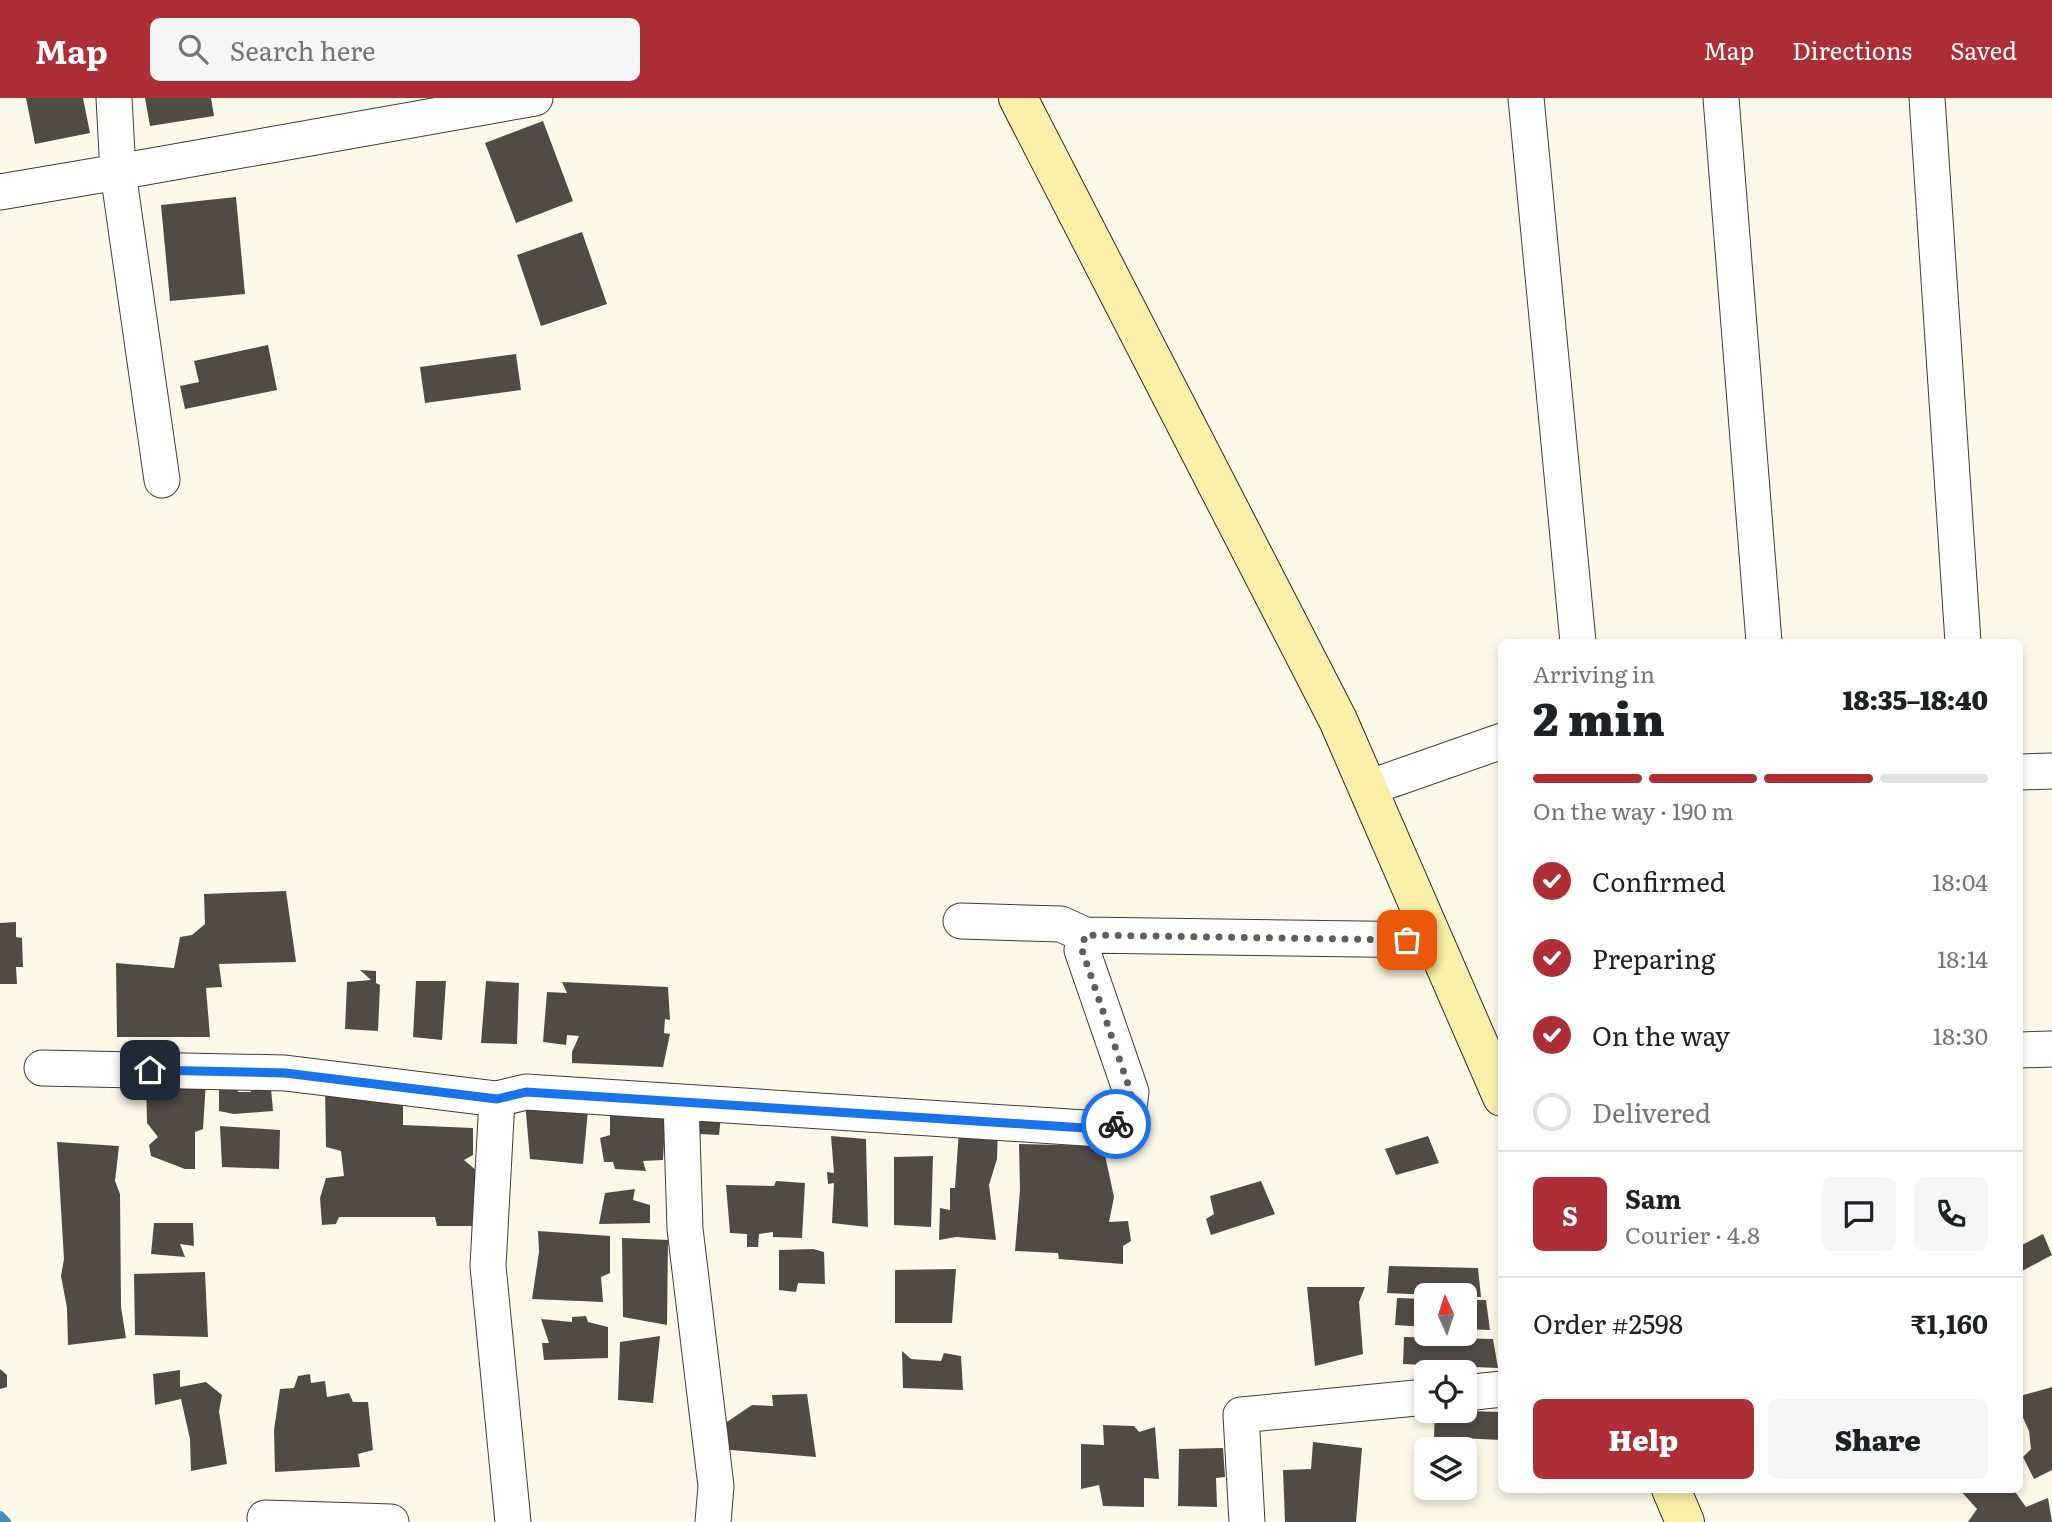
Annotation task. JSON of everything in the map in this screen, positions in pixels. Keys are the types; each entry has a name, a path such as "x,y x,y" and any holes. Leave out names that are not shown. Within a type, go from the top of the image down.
{"main road":[{"path":"1018,98 1338,720 1498,1088"},
{"path":"1673,1493 1685,1522"}],"street":[{"path":"114,98 118,172 162,480"},
{"path":"0,192 535,98"},
{"path":"1526,98 1578,639"},
{"path":"1721,98 1764,639"},
{"path":"1927,98 1963,639"},
{"path":"1367,788 1498,742"},
{"path":"2023,772 2052,771"},
{"path":"961,921 1061,924 1085,935 1433,940"},
{"path":"42,1068 285,1073 497,1099 526,1092 1100,1129 1127,1121 1131,1093 1082,950 1085,935"},
{"path":"2023,1050 2052,1049"},
{"path":"497,1099 488,1266 513,1522"},
{"path":"681,1102 685,1229 716,1486 713,1522"},
{"path":"1477,1392 1498,1389"},
{"path":"1247,1522 1241,1415 1414,1398"},
{"path":"265,1518 391,1522"}],"building":[{"path":"26,98 83,98 90,133 35,144"},
{"path":"145,98 211,98 214,116 150,126"},
{"path":"543,121 573,201 516,223 485,143"},
{"path":"236,197 245,294 170,301 161,205"},
{"path":"582,232 607,304 541,326 517,255"},
{"path":"268,345 277,390 185,409 180,386 199,382 194,361"},
{"path":"516,354 521,390 425,403 420,367"},
{"path":"286,891 296,962 219,964 222,987 206,988 210,1037 117,1037 116,963 174,968 180,937 192,935 205,924 204,894"},
{"path":"16,922 16,937 22,938 23,967 16,967 17,984 0,984 0,923"},
{"path":"360,970 376,971 376,983 380,985 378,1031 345,1029 347,982 371,980"},
{"path":"416,981 446,981 442,1040 413,1037"},
{"path":"486,981 519,983 517,1044 481,1043"},
{"path":"562,982 668,987 670,1020 665,1019 664,1033 670,1034 663,1067 572,1063 572,1052 579,1036 567,1035 566,1045 543,1042 547,992 567,993"},
{"path":"146,1078 206,1081 203,1129 195,1132 195,1169 185,1169 151,1156 149,1145 158,1137 147,1123"},
{"path":"236,1085 238,1092 251,1092 250,1087 271,1088 273,1111 234,1114 219,1111 219,1087"},
{"path":"325,1085 403,1095 403,1125 473,1128 473,1155 464,1160 477,1171 480,1226 437,1226 435,1217 339,1217 336,1224 322,1225 320,1198 326,1178 344,1176 341,1151 326,1147"},
{"path":"589,1099 583,1164 530,1159 525,1102"},
{"path":"610,1106 671,1109 671,1143 664,1142 663,1160 643,1161 646,1171 615,1169 613,1162 604,1162 600,1138 610,1135"},
{"path":"701,1112 721,1116 719,1135 699,1134"},
{"path":"220,1126 280,1130 279,1169 222,1167"},
{"path":"998,1126 997,1159 989,1185 996,1240 956,1237 939,1240 940,1208 950,1210 950,1188 955,1188 959,1130"},
{"path":"831,1136 866,1139 868,1227 832,1223 834,1183 828,1184 827,1172 834,1173"},
{"path":"1428,1136 1439,1163 1396,1175 1385,1149"},
{"path":"57,1142 119,1146 115,1181 120,1194 121,1307 126,1338 68,1345 67,1308 61,1276 64,1259"},
{"path":"1019,1144 1103,1146 1114,1197 1109,1222 1128,1221 1131,1241 1123,1246 1123,1264 1059,1259 1058,1253 1015,1251 1020,1190"},
{"path":"933,1156 931,1227 894,1225 894,1157"},
{"path":"776,1181 805,1183 802,1238 773,1237 773,1232 759,1234 758,1247 747,1247 747,1234 730,1233 726,1185 774,1186"},
{"path":"1261,1181 1275,1214 1211,1235 1206,1219 1214,1214 1210,1196"},
{"path":"635,1189 633,1200 650,1205 650,1223 599,1224 605,1193"},
{"path":"154,1223 193,1223 194,1246 180,1244 185,1257 151,1254"},
{"path":"538,1231 610,1236 610,1273 601,1277 603,1302 532,1299 539,1252"},
{"path":"2043,1234 2052,1255 2023,1270 2023,1244"},
{"path":"622,1238 668,1240 667,1325 623,1317"},
{"path":"813,1249 824,1252 825,1284 798,1283 796,1292 779,1290 779,1250"},
{"path":"1389,1266 1478,1268 1481,1297 1477,1297 1477,1283 1414,1283 1414,1294 1387,1293"},
{"path":"956,1269 952,1323 895,1323 895,1270"},
{"path":"205,1272 208,1337 135,1335 134,1274"},
{"path":"1307,1287 1365,1287 1359,1302 1363,1354 1315,1366"},
{"path":"1397,1298 1414,1299 1414,1326 1395,1325"},
{"path":"1477,1300 1486,1300 1490,1330 1477,1329"},
{"path":"586,1316 588,1322 608,1327 608,1358 544,1360 542,1343 549,1343 541,1319 572,1322 572,1317"},
{"path":"660,1336 653,1403 618,1400 620,1342"},
{"path":"1404,1337 1414,1337 1414,1346 1477,1346 1477,1339 1493,1339 1498,1368 1477,1367 1477,1360 1414,1360 1414,1364 1403,1364"},
{"path":"902,1351 911,1359 941,1361 944,1353 961,1356 963,1390 903,1388"},
{"path":"0,1369 7,1375 7,1387 0,1389"},
{"path":"180,1370 180,1387 206,1382 222,1395 219,1411 227,1464 191,1471 190,1439 181,1399 155,1405 153,1374"},
{"path":"310,1374 311,1383 325,1381 327,1397 349,1393 353,1402 368,1402 373,1450 358,1454 360,1467 275,1472 274,1430 280,1389 294,1388 298,1376"},
{"path":"2052,1387 2052,1470 2034,1479 2023,1457 2031,1449 2029,1431 2023,1418 2023,1395"},
{"path":"807,1394 816,1457 719,1449 718,1428 752,1405 773,1406 772,1395"},
{"path":"1477,1411 1498,1412 1498,1440 1434,1437 1435,1423 1477,1423"},
{"path":"1103,1425 1134,1426 1139,1432 1155,1427 1159,1479 1144,1478 1144,1507 1103,1506 1099,1485 1081,1489 1081,1444 1104,1445"},
{"path":"1313,1442 1362,1448 1356,1522 1285,1522 1283,1470 1311,1469"},
{"path":"1223,1448 1225,1477 1216,1478 1217,1507 1178,1506 1179,1449"},
{"path":"1963,1493 2016,1493 2026,1507 2048,1498 2052,1522 1968,1522 1977,1509"}],"waterway":[{"path":"0,1516 6,1522"}],"way so far":[{"path":"1116,1124 1127,1121 1131,1093 1082,950 1085,935 1407,940"}],"route":[{"path":"150,1070 285,1073 497,1099 526,1092 1100,1129 1116,1124"}]}
